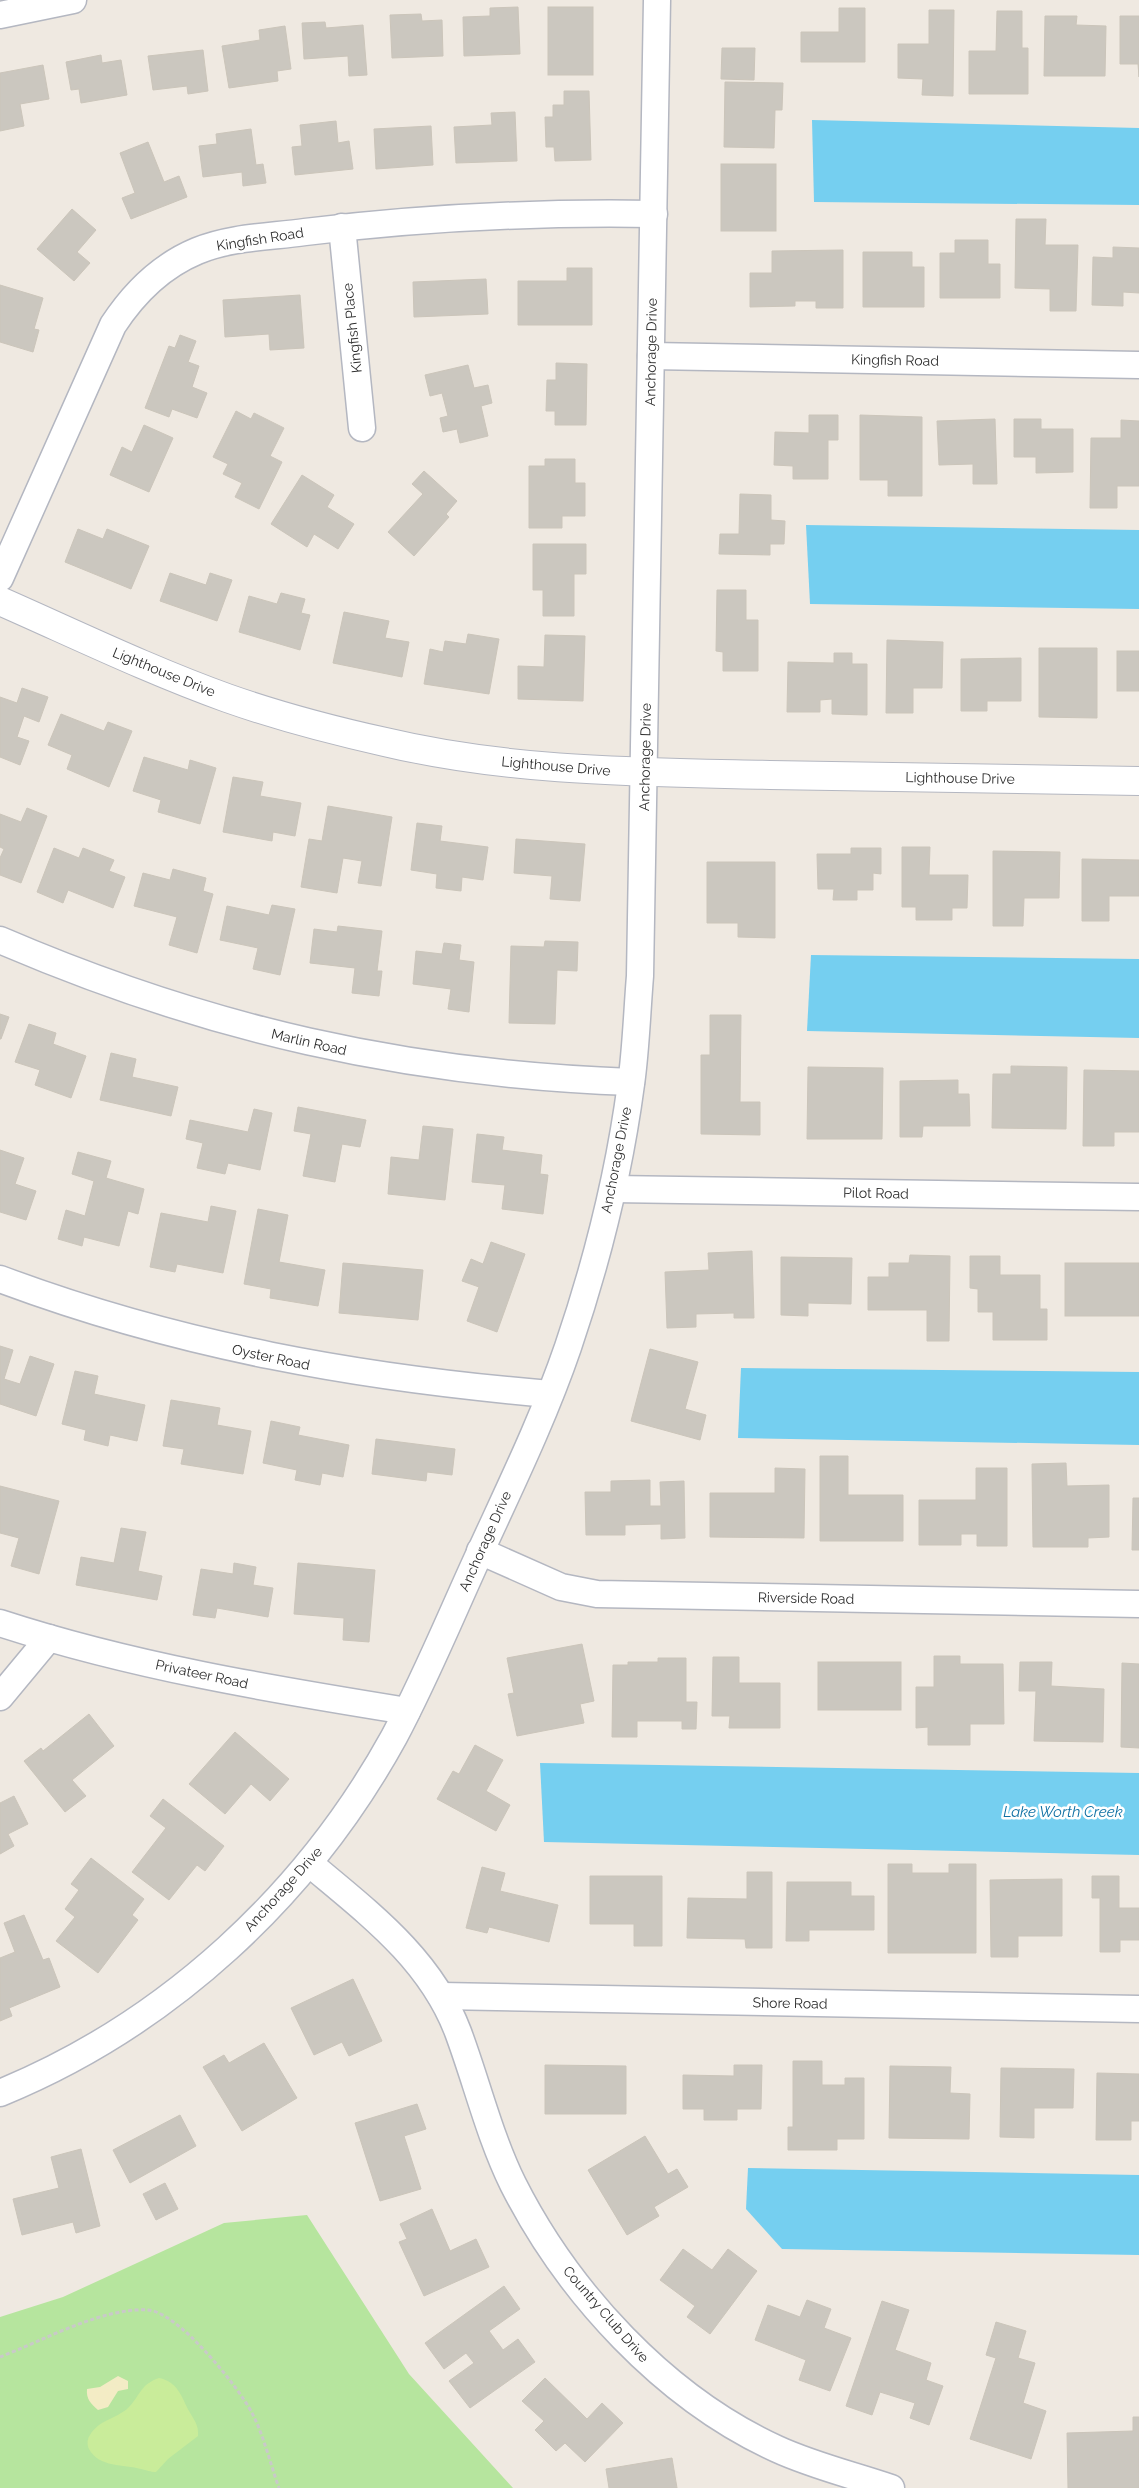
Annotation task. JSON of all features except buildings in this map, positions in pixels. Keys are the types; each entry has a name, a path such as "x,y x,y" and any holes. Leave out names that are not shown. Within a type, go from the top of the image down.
{"street":[{"path":"0,15 73,0"},
{"name":"Anchorage Drive","path":"0,2093 80,2055 142,2016 181,1988 218,1957 265,1912 308,1864 361,1792 407,1711 550,1394 592,1270 613,1189 631,1082 640,976 657,0"},
{"name":"Kingfish Road","path":"0,578 113,325 135,295 163,270 196,252 232,241 342,228 478,217 654,214"},
{"name":"Kingfish Place","path":"342,228 362,428"},
{"name":"Kingfish Road","path":"651,356 1139,365"},
{"name":"Lighthouse Drive","path":"0,601 151,668 228,698 307,723 387,743 469,758 551,768 644,772 1139,781"},
{"name":"Marlin Road","path":"0,940 138,995 226,1022 315,1045 406,1062 497,1074 631,1082"},
{"name":"Pilot Road","path":"613,1189 1139,1197"},
{"name":"Oyster Road","path":"0,1279 127,1322 278,1358 323,1367 448,1386 550,1394"},
{"name":"Riverside Road","path":"480,1551 561,1587 597,1594 1139,1604"},
{"name":"Privateer Road","path":"0,1623 49,1638 183,1671 407,1711"},
{"path":"0,1697 49,1638"},
{"name":"Country Club Drive","path":"308,1864 401,1942 426,1972 441,1996 458,2031 488,2126 512,2182 532,2219 576,2283 641,2356 692,2399 724,2420 774,2448 810,2463 891,2488"},
{"name":"Shore Road","path":"441,1996 1139,2009"}],"path":[{"path":"0,2357 86,2322 118,2313 149,2310 168,2316 226,2374 240,2394 262,2435 279,2488"}],"green space":[{"path":"307,2215 409,2374 513,2488 0,2488 0,2317 63,2297 224,2223"},
{"path":"159,2378 171,2383 178,2390 196,2423 198,2436 168,2459 156,2472 112,2464 93,2455 89,2449 88,2442 94,2430 102,2423 127,2409 147,2384"}],"sand":[{"path":"118,2376 128,2381 128,2389 118,2391 108,2407 98,2410 87,2396 87,2389 100,2387"}],"water":[{"path":"812,120 1139,128 1139,205 814,202"},
{"path":"806,525 1139,530 1139,609 810,604"},
{"path":"811,955 1139,959 1139,1038 807,1031"},
{"path":"741,1368 1139,1372 1139,1445 738,1438"},
{"name":"Lake Worth Creek","path":"540,1763 1139,1773 1139,1855 544,1842"},
{"path":"748,2168 1139,2175 1139,2255 782,2249 746,2209"}]}
